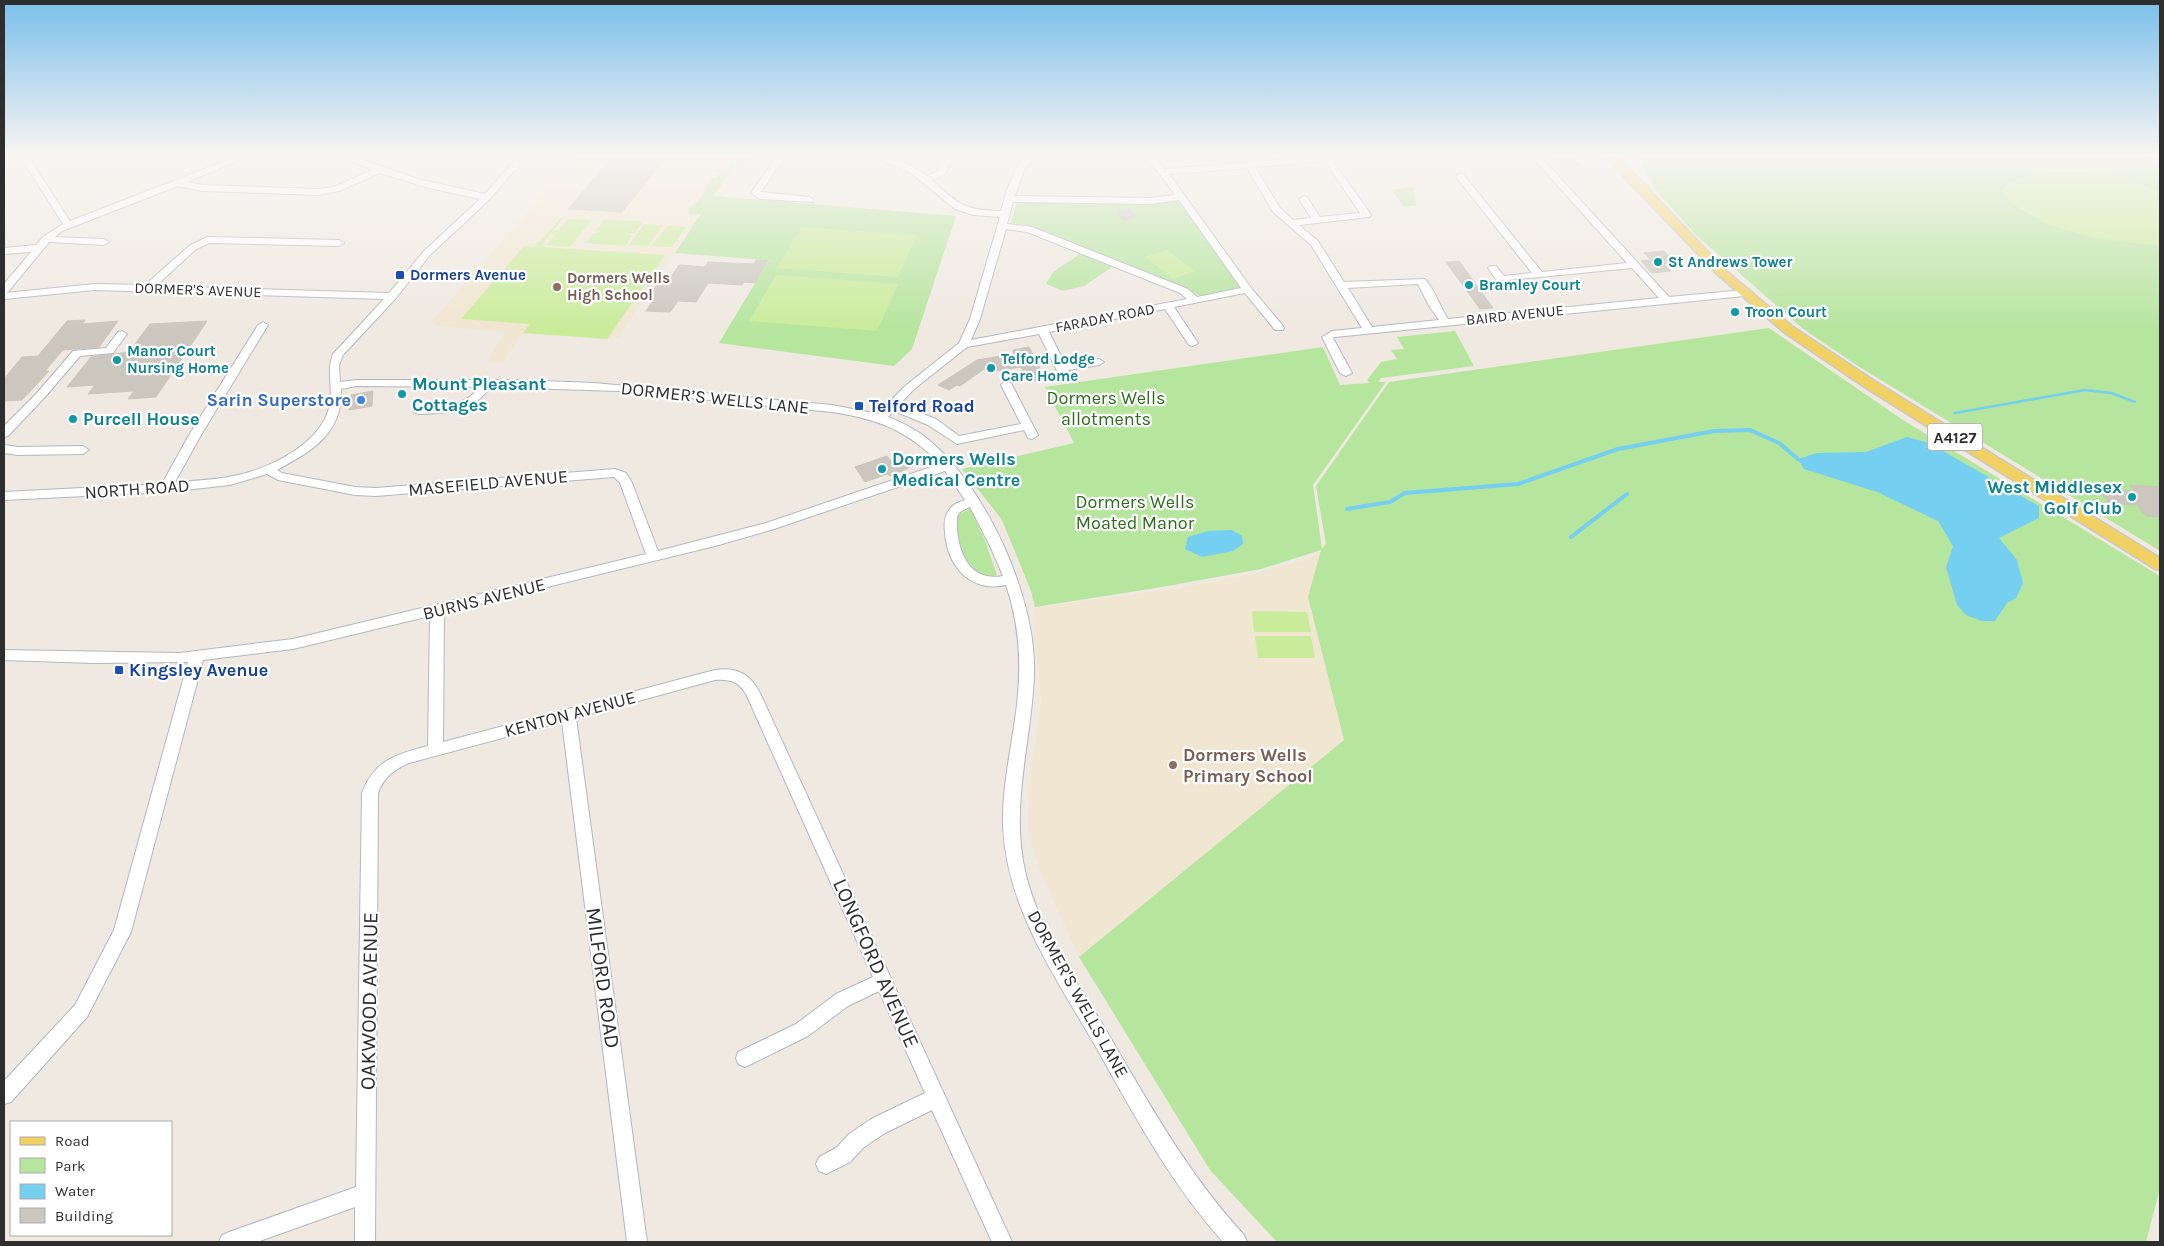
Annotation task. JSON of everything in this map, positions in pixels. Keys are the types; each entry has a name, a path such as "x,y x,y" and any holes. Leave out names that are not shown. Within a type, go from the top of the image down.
{"main road":[{"name":"A4127","path":"1666,214 1744,293 1790,330 1871,385 2160,566"}],"street":[{"path":"61,214 68,225"},
{"path":"4,290 46,239 68,225 96,214"},
{"path":"336,386 334,365 338,354 392,296 431,249 469,214"},
{"path":"880,419 909,388 964,344 975,319 1006,214"},
{"path":"1194,214 1247,290 1255,297 1279,328"},
{"path":"1281,214 1315,243 1370,330"},
{"path":"1313,214 1316,219"},
{"path":"1291,223 1365,214"},
{"path":"1490,214 1539,275"},
{"path":"1589,214 1667,301"},
{"path":"1003,226 1029,229 1184,291 1194,300"},
{"path":"46,239 104,242"},
{"path":"147,289 192,248 207,240 339,244"},
{"path":"4,251 38,248"},
{"path":"1492,268 1502,279 1636,265"},
{"path":"1341,285 1421,281 1426,286 1434,306 1445,322"},
{"name":"DORMER'S AVENUE","path":"4,296 87,288 392,296"},
{"name":"FARADAY ROAD","path":"964,344 1043,331 1247,290"},
{"name":"BAIRD AVENUE","path":"1346,373 1327,337 1332,334 1744,293"},
{"path":"1168,306 1193,343"},
{"path":"166,488 195,435 263,325"},
{"path":"1043,331 1064,372 1099,362"},
{"path":"4,433 31,406 77,353 109,351 122,334"},
{"name":"DORMER’S WELLS LANE","path":"336,386 356,383 548,384 642,389 847,411 880,419 909,431 931,448 947,466 973,502 988,528 1010,579"},
{"path":"420,411 453,409 480,396 486,384"},
{"name":"NORTH ROAD","path":"4,496 166,488 241,479 268,470 305,450 325,433 334,412 336,386"},
{"path":"931,448 957,440 1030,430 1008,386"},
{"path":"891,406 932,422 957,440"},
{"path":"4,449 18,451 83,450"},
{"name":"BURNS AVENUE","path":"5,659 136,659 197,656 293,644 654,557 770,526 947,466"},
{"name":"MASEFIELD AVENUE","path":"268,470 286,478 355,491 376,492 615,473 622,476 626,482 654,557"},
{"path":"973,502 955,510 951,515 951,537 954,550 966,569 980,580 988,582 1010,579"},
{"name":"DORMER'S WELLS LANE","path":"1010,579 1023,625 1028,657 1026,692 1012,782 1010,815 1011,845 1019,880 1050,950 1145,1116 1183,1177 1237,1242"},
{"path":"435,750 437,610"},
{"path":"4,1095 81,1011 122,932 197,656"},
{"name":"KENTON AVENUE","path":"389,766 406,758 715,675 735,674 741,676 749,684"},
{"name":"LONGFORD AVENUE","path":"749,684 1002,1242"},
{"name":"MILFORD ROAD","path":"568,715 637,1242"},
{"name":"OAKWOOD AVENUE","path":"365,1242 370,793 374,780 389,766"},
{"path":"745,1058 802,1030 842,1000 884,980"},
{"path":"826,1164 843,1155 856,1141 878,1126 936,1098"},
{"path":"230,1242 366,1193"}],"shaded area":[{"name":"Dormers Wells High School","path":"526,214 699,214 618,338 607,339 523,333 502,363 486,362 506,332 437,326 431,322"},
{"name":"Dormers Wells Primary School","path":"1322,554 1308,597 1344,740 1079,957 1040,871 1028,831 1029,789 1041,702 1034,608 1181,588 1258,573"}],"green space":[{"path":"701,214 933,214 956,216 912,349 894,366 719,343 769,260 675,253"},
{"path":"1014,214 1188,214 1241,288 1201,296 1027,225 1011,223"},
{"path":"1677,214 2160,214 2160,551 1858,366 1802,328 1695,234"},
{"path":"2030,214 2160,214 2160,246 2095,238 2049,225"},
{"path":"563,218 553,231 559,230 568,219 592,220 570,247 547,245 556,235 550,234 541,247 665,255 607,339 523,333 530,324 461,319 524,246 534,247"},
{"path":"604,220 639,221 642,223 635,233 630,233 629,235 632,235 625,246 585,243 594,233 600,231 596,230"},
{"path":"644,224 663,225 648,246 629,245"},
{"path":"667,226 686,227 672,247 652,246"},
{"path":"801,227 917,235 898,277 777,268"},
{"path":"1167,250 1195,271 1173,279 1145,257"},
{"path":"1080,254 1112,267 1084,286 1063,291 1046,284 1053,272"},
{"path":"776,275 898,284 877,331 749,321"},
{"path":"1769,328 1903,420 2160,576 2160,1188 2146,1242 1277,1242 1210,1170 1079,957 1344,740 1308,597 1321,550 1261,569 1035,607 1031,591 1002,520 962,469 1074,443 1045,387 1323,347 1340,385 1370,383 1367,380 1381,362 1397,359 1391,350 1404,349 1397,337 1455,331 1474,366 1381,378 1378,382 1386,382 1313,485 1322,549 1326,544 1316,486 1389,382"},
{"path":"970,509 984,538 997,575 989,578 981,576 961,554 954,518"},
{"path":"1252,611 1307,612 1311,632 1254,632"},
{"path":"1255,636 1311,636 1315,658 1258,658"}],"water":[{"path":"1907,437 1929,443 2039,506 2039,518 1999,538 2017,560 2023,583 2016,598 2007,603 1995,621 1982,621 1966,615 1957,605 1946,567 1953,546 1938,521 1877,492 1804,469 1798,459 1817,453 1866,452"},
{"path":"1232,530 1242,536 1243,544 1233,551 1202,557 1185,549 1188,537 1208,531"}],"building":[{"path":"1117,214 1135,214 1137,216 1124,220"},
{"name":"St Andrews Tower","path":"1664,251 1675,263 1664,264 1671,271 1652,273 1641,261 1651,260 1644,253"},
{"path":"756,260 768,260 755,283 744,282 742,285 708,283 696,302 678,301 670,312 646,311 654,299 647,299 660,280 669,280 679,265 705,267 708,262 754,264"},
{"name":"Bramley Court","path":"1459,261 1493,308 1480,309 1446,262"},
{"path":"85,320 82,324 118,321 99,347 63,350 45,371 49,371 22,400 4,401 4,379 22,357 38,356 67,321"},
{"name":"Manor Court Nursing Home","path":"207,321 156,397 128,399 134,391 88,394 95,385 67,387 91,357 129,352 150,324"},
{"name":"Telford Lodge Care Home","path":"1029,347 1045,378 1028,382 1021,367 989,372 987,367 960,386 957,385 949,390 938,385 977,360 1014,354 1013,350"},
{"name":"Sarin Superstore","path":"373,391 372,406 349,410 351,395"},
{"name":"Dormers Wells Medical Centre","path":"887,456 891,461 909,459 911,467 890,476 887,474 865,482 855,467"},
{"name":"West Middlesex Golf Club","path":"2129,485 2160,487 2160,517 2146,516 2136,505 2109,503 2098,489 2135,491"}],"waterway":[{"path":"1955,413 2085,390 2111,393 2135,402"},
{"path":"1347,509 1390,502 1405,493 1518,484 1618,449 1714,431 1750,430 1779,443 1798,459"},
{"path":"1571,537 1627,494"}],"place":[{"name":"St Andrews Tower","path":"1658,262"},
{"name":"Dormers Avenue","path":"400,275"},
{"name":"Bramley Court","path":"1469,285"},
{"name":"Dormers Wells High School","path":"557,287"},
{"name":"Troon Court","path":"1735,312"},
{"name":"Manor Court Nursing Home","path":"117,360"},
{"name":"Telford Lodge Care Home","path":"991,368"},
{"name":"Mount Pleasant Cottages","path":"402,394"},
{"name":"Sarin Superstore","path":"361,400"},
{"name":"Telford Road","path":"859,406"},
{"name":"Purcell House","path":"73,419"},
{"name":"Dormers Wells Medical Centre","path":"882,469"},
{"name":"West Middlesex Golf Club","path":"2132,497"},
{"name":"Kingsley Avenue","path":"119,670"},
{"name":"Dormers Wells Primary School","path":"1173,765"}],"park label":[{"name":"Dormers Wells allotments","path":"1106,408"},
{"name":"Dormers Wells Moated Manor","path":"1135,512"}]}
